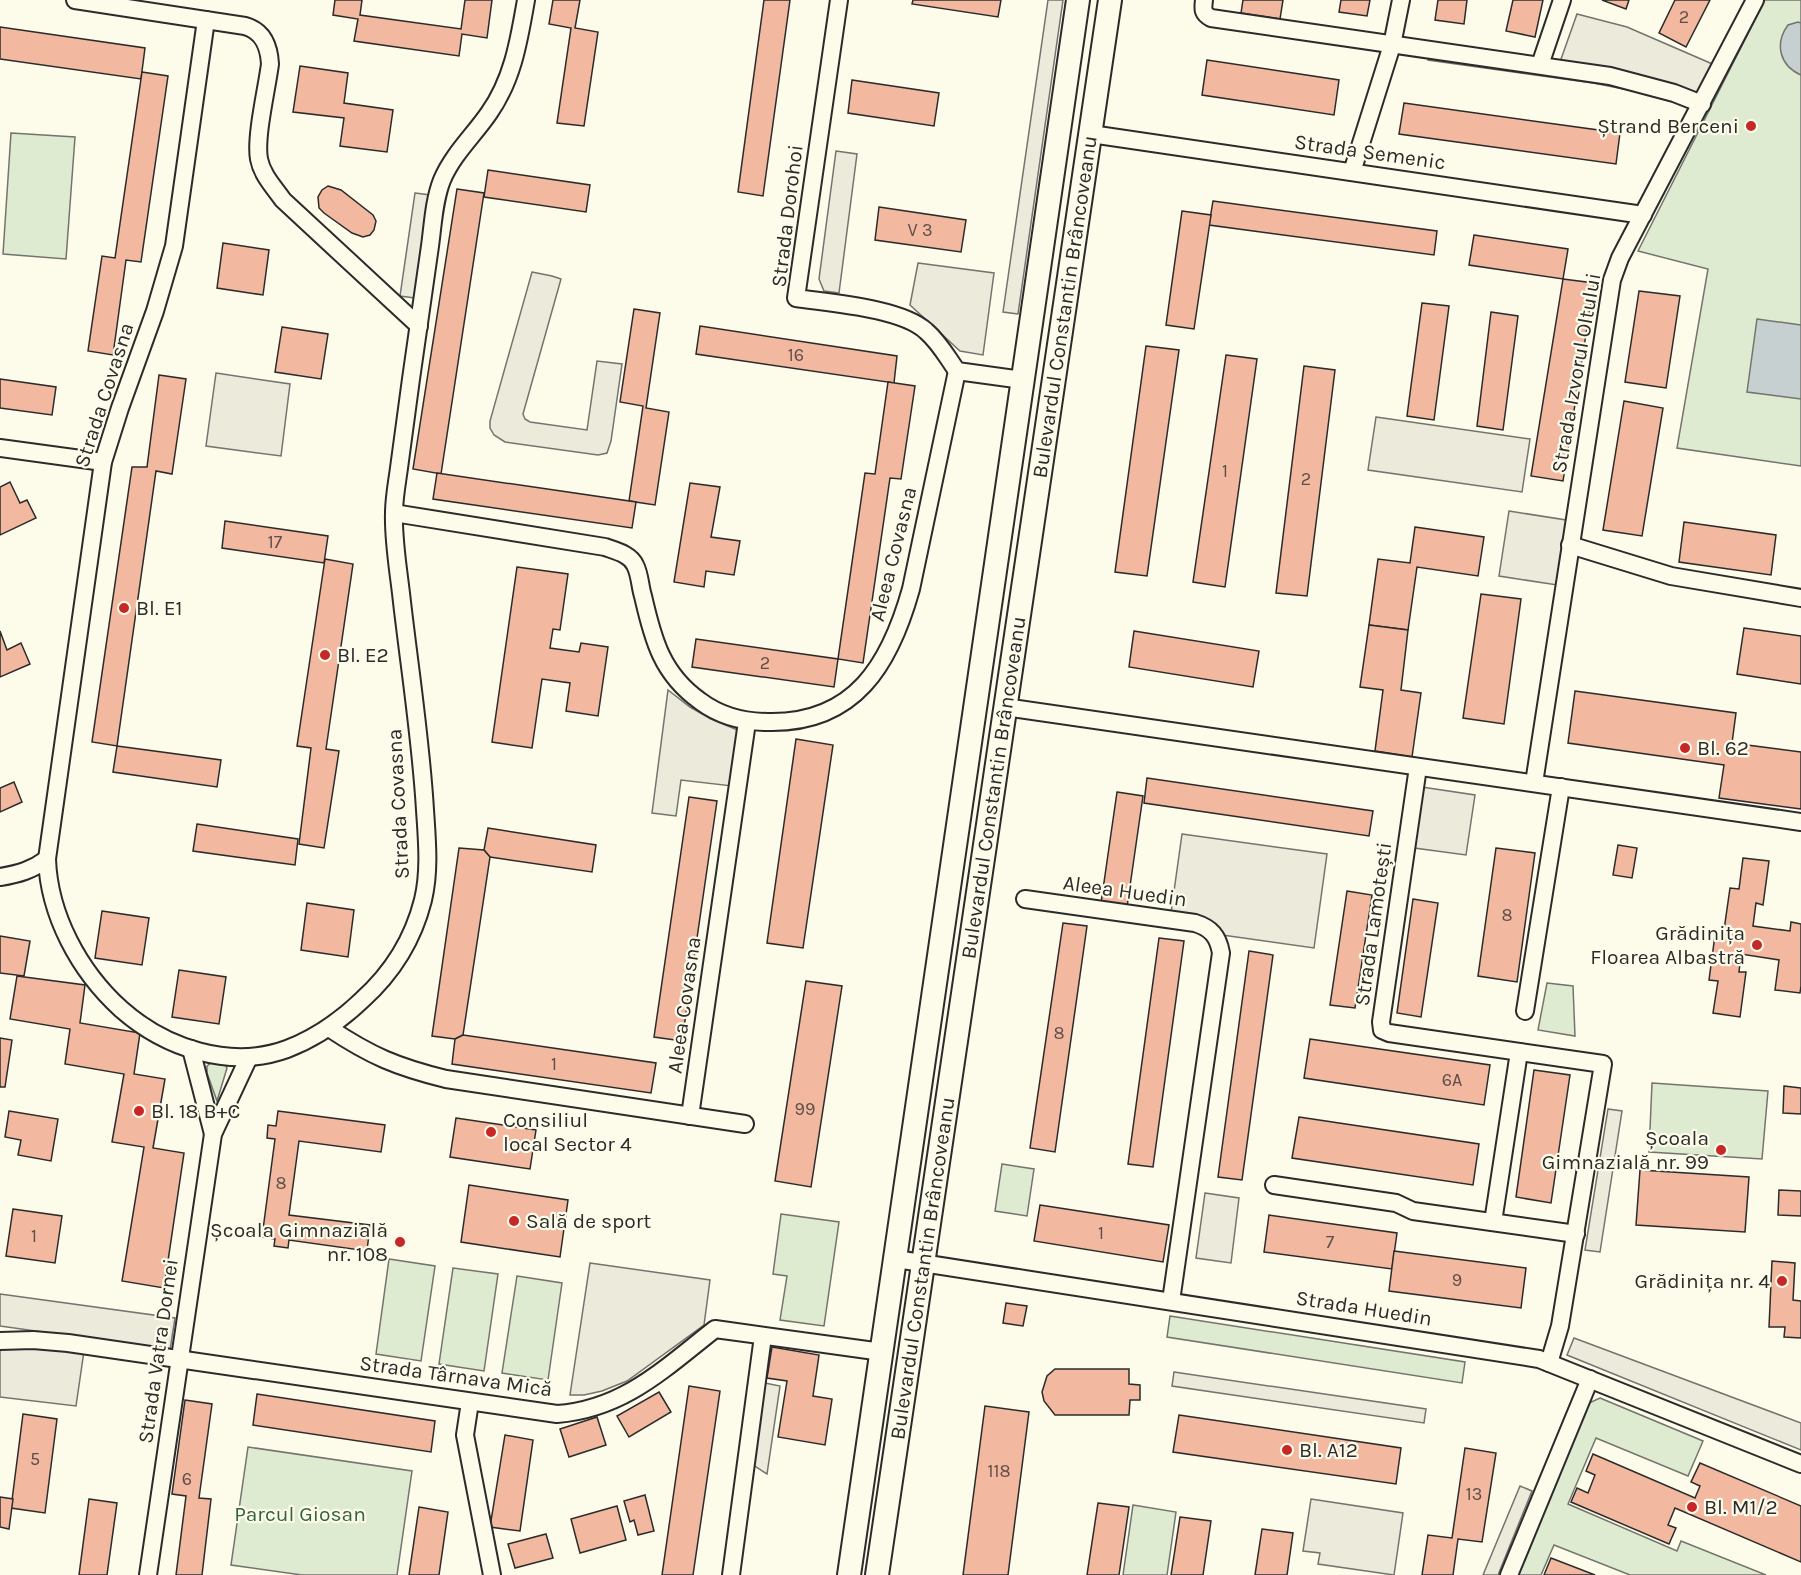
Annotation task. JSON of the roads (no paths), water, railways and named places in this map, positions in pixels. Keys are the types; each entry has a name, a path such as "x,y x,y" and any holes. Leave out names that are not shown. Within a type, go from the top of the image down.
{"main road":[{"name":"Bulevardul Constantin Brâncoveanu","path":"849,1575 1078,0"},
{"name":"Bulevardul Constantin Brâncoveanu","path":"877,1575 1110,0"}],"street":[{"path":"75,0 245,26 258,32 266,42 270,53 259,143 259,159 268,180 283,200 418,327"},
{"name":"Strada Covasna","path":"206,20 174,246 155,311 103,462 47,858 50,890 60,923 90,974 118,1006 144,1028 168,1041 191,1049 249,1057 278,1052 304,1042 329,1028 350,1012 391,970 416,924 426,884 427,846 424,790 394,513 418,327 441,183 458,153 489,113 507,80 516,53 526,0"},
{"name":"Strada Dorohoi","path":"838,0 796,298 879,311 913,322 936,340 957,371"},
{"path":"1204,0 1204,15 1211,18 1611,76 1674,93 1702,104"},
{"path":"1352,172 1392,45 1401,0"},
{"path":"1540,65 1562,0"},
{"name":"Strada Izvorul Oltului","path":"1534,783 1612,280 1620,258 1755,0"},
{"name":"Strada Semenic","path":"1091,134 1643,215"},
{"path":"957,371 1022,380"},
{"name":"Aleea Covasna","path":"394,513 584,543 624,554 635,565 661,659 672,676 687,692 720,713 747,722 782,722 813,716 837,707 858,691 874,674 902,624 957,371"},
{"path":"0,448 103,462"},
{"path":"1570,545 1671,576 1801,598"},
{"path":"1005,707 1801,822"},
{"name":"Aleea Covasna","path":"690,1116 747,722"},
{"name":"Strada Lamotești","path":"1418,767 1381,1022 1382,1030 1389,1033 1519,1052"},
{"path":"1525,1011 1561,787"},
{"path":"0,877 23,873 47,858"},
{"name":"Aleea Huedin","path":"1025,899 1194,923 1206,927 1215,934 1220,943 1221,953 1171,1301"},
{"path":"329,1028 377,1058 418,1073 745,1124"},
{"name":"Strada Vatra Dornei","path":"191,1049 213,1134"},
{"path":"1493,1222 1519,1052 1603,1064 1560,1326 1549,1363"},
{"name":"Strada Vatra Dornei","path":"148,1575 213,1134 249,1057"},
{"path":"1274,1185 1396,1203 1413,1211 1576,1234"},
{"name":"Strada Huedin","path":"896,1259 1524,1356 1549,1363 1801,1464"},
{"name":"Strada Târnava Mică","path":"0,1341 51,1341 180,1358 542,1413 575,1413 604,1405 630,1393 715,1329 882,1352"},
{"path":"730,1575 763,1336"},
{"path":"1509,1575 1590,1379"},
{"path":"470,1402 465,1435 492,1575"}],"place":[{"name":"Ștrand Berceni","path":"1751,126"},
{"name":"Bl. E1","path":"124,608"},
{"name":"Bl. E2","path":"325,655"},
{"name":"Bl. 62","path":"1685,748"},
{"name":"Grădinița Floarea Albastră","path":"1757,945"},
{"name":"Bl. 18 B+C","path":"139,1111"},
{"name":"Consiliul local Sector 4","path":"491,1132"},
{"name":"Școala Gimnazială nr. 99","path":"1721,1150"},
{"name":"Sală de sport","path":"514,1221"},
{"name":"Școala Gimnazială nr. 108","path":"400,1242"},
{"name":"Grădinița nr. 4","path":"1782,1281"},
{"name":"Bl. A12","path":"1287,1450"},
{"name":"Bl. M1/2","path":"1692,1507"}],"park label":[{"name":"Parcul Giosan","path":"300,1514"}]}
